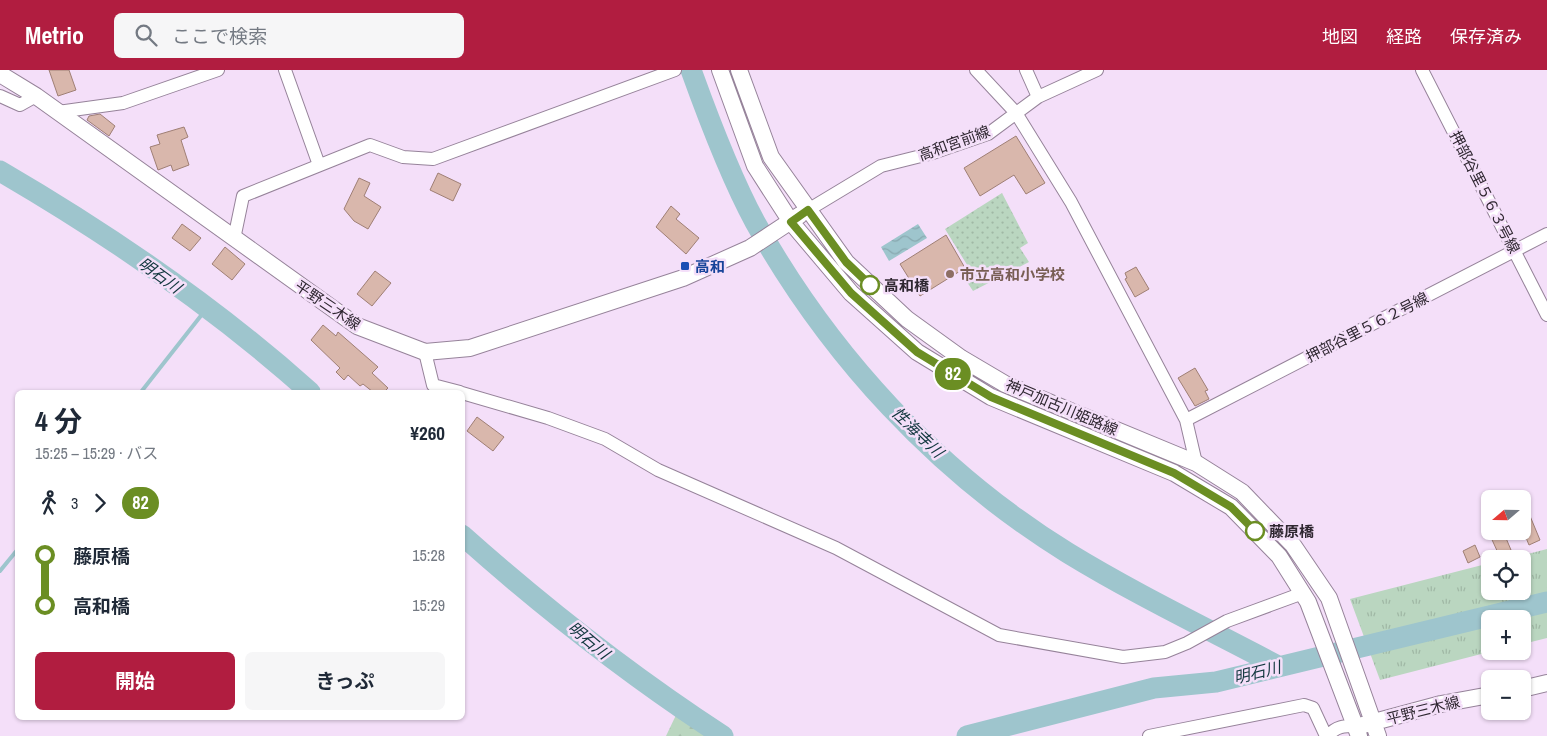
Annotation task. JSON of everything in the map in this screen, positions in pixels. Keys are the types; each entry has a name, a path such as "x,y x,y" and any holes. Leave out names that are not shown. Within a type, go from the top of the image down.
{"main road":[{"name":"神戸加古川姫路線","path":"720,70 755,166 791,222 851,293 917,352 991,397 1174,473 1231,507 1279,556 1305,598 1358,731"},
{"name":"神戸加古川姫路線","path":"739,70 771,157 846,262 907,319 961,358 1006,384 1196,463 1242,492 1293,545 1329,598 1375,729"},
{"name":"平野三木線","path":"0,74 36,96 357,326 425,352 470,348 683,278 750,248 808,210"},
{"path":"1531,687 1547,684"},
{"name":"平野三木線","path":"1358,731 1375,729 1432,706 1481,697"}],"street":[{"path":"58,112 123,103 218,70"},
{"path":"285,70 319,165"},
{"path":"234,239 243,196 370,145 403,157 433,159 675,70"},
{"path":"976,70 1016,113 1071,202 1186,420 1196,463"},
{"path":"1026,70 1038,97"},
{"name":"高和宮前線","path":"808,210 880,166 933,153 988,134 1038,97 1097,70"},
{"name":"押部谷里５６３号線","path":"1422,70 1547,315"},
{"path":"0,96 20,105 36,96"},
{"name":"押部谷里５６２号線","path":"1186,420 1547,234"},
{"path":"425,352 432,385 450,390"},
{"path":"465,394 548,418 605,439 658,470 836,548 999,635 1124,657 1165,652 1187,643 1227,621 1305,598"},
{"path":"1148,736 1304,705 1313,708 1327,736 1342,726 1358,731"}],"green space":[{"path":"1002,193 1028,243 1020,248 1029,262 973,291 963,276 969,268 945,229"},
{"path":"1547,549 1547,638 1531,642 1531,610 1481,610 1481,654 1380,680 1350,599 1481,565 1481,600 1531,600 1531,553"},
{"path":"677,713 716,736 666,736"}],"water":[{"path":"918,224 927,238 889,261 881,247"}],"building":[{"path":"49,70 69,70 76,90 58,96"},
{"path":"100,114 115,126 109,136 87,120 89,116"},
{"path":"184,127 188,137 181,140 189,165 173,171 171,165 158,170 150,147 160,144 157,135"},
{"path":"1016,136 1045,183 1026,194 1014,175 980,196 964,168"},
{"path":"438,173 461,184 453,201 430,190"},
{"path":"359,178 370,183 364,196 381,207 368,229 354,221 344,209"},
{"path":"671,206 680,214 676,219 699,238 686,254 656,227"},
{"path":"182,224 201,238 190,251 172,238"},
{"path":"946,235 965,268 920,296 900,264"},
{"path":"225,247 245,264 232,280 212,264"},
{"path":"1136,267 1149,289 1135,297 1125,279 1127,278 1125,273"},
{"path":"375,271 391,283 372,306 357,294"},
{"path":"323,325 336,336 338,332 378,367 372,373 388,388 386,390 370,390 363,384 360,386 348,375 344,380 336,372 340,368 311,340"},
{"path":"1195,368 1208,390 1205,391 1209,399 1195,406 1178,378"},
{"path":"477,417 504,437 493,451 467,431"},
{"path":"1531,518 1540,540 1529,545 1527,540 1531,540"},
{"path":"1492,540 1507,540 1511,550 1497,550"},
{"path":"1475,545 1480,557 1468,563 1463,551"}],"waterway":[{"name":"性海寺川","path":"691,70 729,167 755,222 817,319 852,364 890,407 931,448 974,486 1020,521 1068,553 1119,583 1278,666"},
{"name":"明石川","path":"0,171 82,221 161,274 237,331 308,390"},
{"path":"143,390 207,308"},
{"name":"明石川","path":"465,538 524,589 589,640 655,690 723,736"},
{"path":"0,571 15,553"},
{"name":"明石川","path":"967,736 1154,688 1216,682 1547,602"}],"bus line":[{"name":"82","path":"870,285 846,262 808,210 791,222 851,293 917,352 991,397 1174,473 1231,507 1255,531"}],"place":[{"name":"高和","path":"685,266"},
{"name":"市立高和小学校","path":"950,274"},
{"name":"高和橋","path":"870,285"},
{"name":"藤原橋","path":"1255,531"}]}
